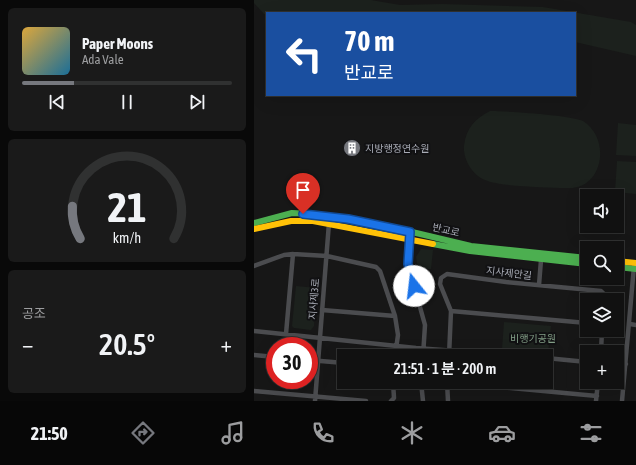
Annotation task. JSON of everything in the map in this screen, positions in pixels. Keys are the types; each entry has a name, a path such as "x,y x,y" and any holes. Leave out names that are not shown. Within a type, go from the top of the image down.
{"street":[{"name":"반교로","path":"254,223 292,214 314,214 348,219 499,250 580,257"},
{"name":"반교로","path":"254,230 291,220 329,223 470,251 580,263"},
{"name":"지사제3로","path":"318,360 329,223"},
{"path":"410,232 408,264 426,325 424,348"},
{"path":"286,334 293,254"},
{"path":"254,266 284,255 293,254 326,256 376,267 380,271 395,316 398,335 396,349"},
{"path":"539,285 541,260"},
{"path":"624,263 635,266"},
{"path":"624,267 635,266"},
{"path":"622,401 635,266"},
{"name":"지사제안길","path":"449,349 451,311 440,284 441,278 447,274 539,285 601,290 604,293"},
{"path":"322,310 395,316"},
{"path":"451,311 580,322"},
{"path":"630,324 636,325"},
{"path":"254,331 424,348 449,349"},
{"path":"254,355 266,356"},
{"path":"553,359 580,361"},
{"path":"318,360 337,362"},
{"name":"지사제3로","path":"315,399 316,389"},
{"path":"391,401 394,398 393,389"},
{"path":"422,389 423,401"},
{"path":"447,389 448,401"},
{"path":"512,389 596,398"},
{"path":"254,391 315,399 366,401"}],"green space":[{"path":"254,0 371,0 400,5 442,4 543,7 572,12 266,12 266,15 254,3"},
{"path":"576,13 631,22 636,25 636,56 576,42"},
{"path":"490,111 553,115 583,121 592,129 598,139 600,151 599,162 595,173 588,181 579,187 566,188 502,184 480,178 469,166 465,156 464,146 469,129 480,117"},
{"path":"618,123 636,125 636,156 616,155"},
{"path":"617,161 636,162 636,194 624,193 624,189 615,189"},
{"path":"421,249 433,250 431,269 418,269 416,257"},
{"path":"296,286 317,288 314,326 311,330 294,328 292,326"},
{"name":"비행기공원","path":"504,322 551,326 548,349 502,349"}],"traffic: fast":[{"path":"254,223 292,213 314,214 391,227 471,246 580,257"},
{"path":"433,244 470,251 580,263"},
{"path":"624,268 636,269"}],"traffic: slow":[{"path":"254,229 291,221 313,221 433,244"},
{"path":"624,262 636,263"}],"place":[{"name":"지방행정연수원","path":"352,148"}],"route":[{"path":"303,214 314,214 348,219 410,232 408,264 414,286"}]}
